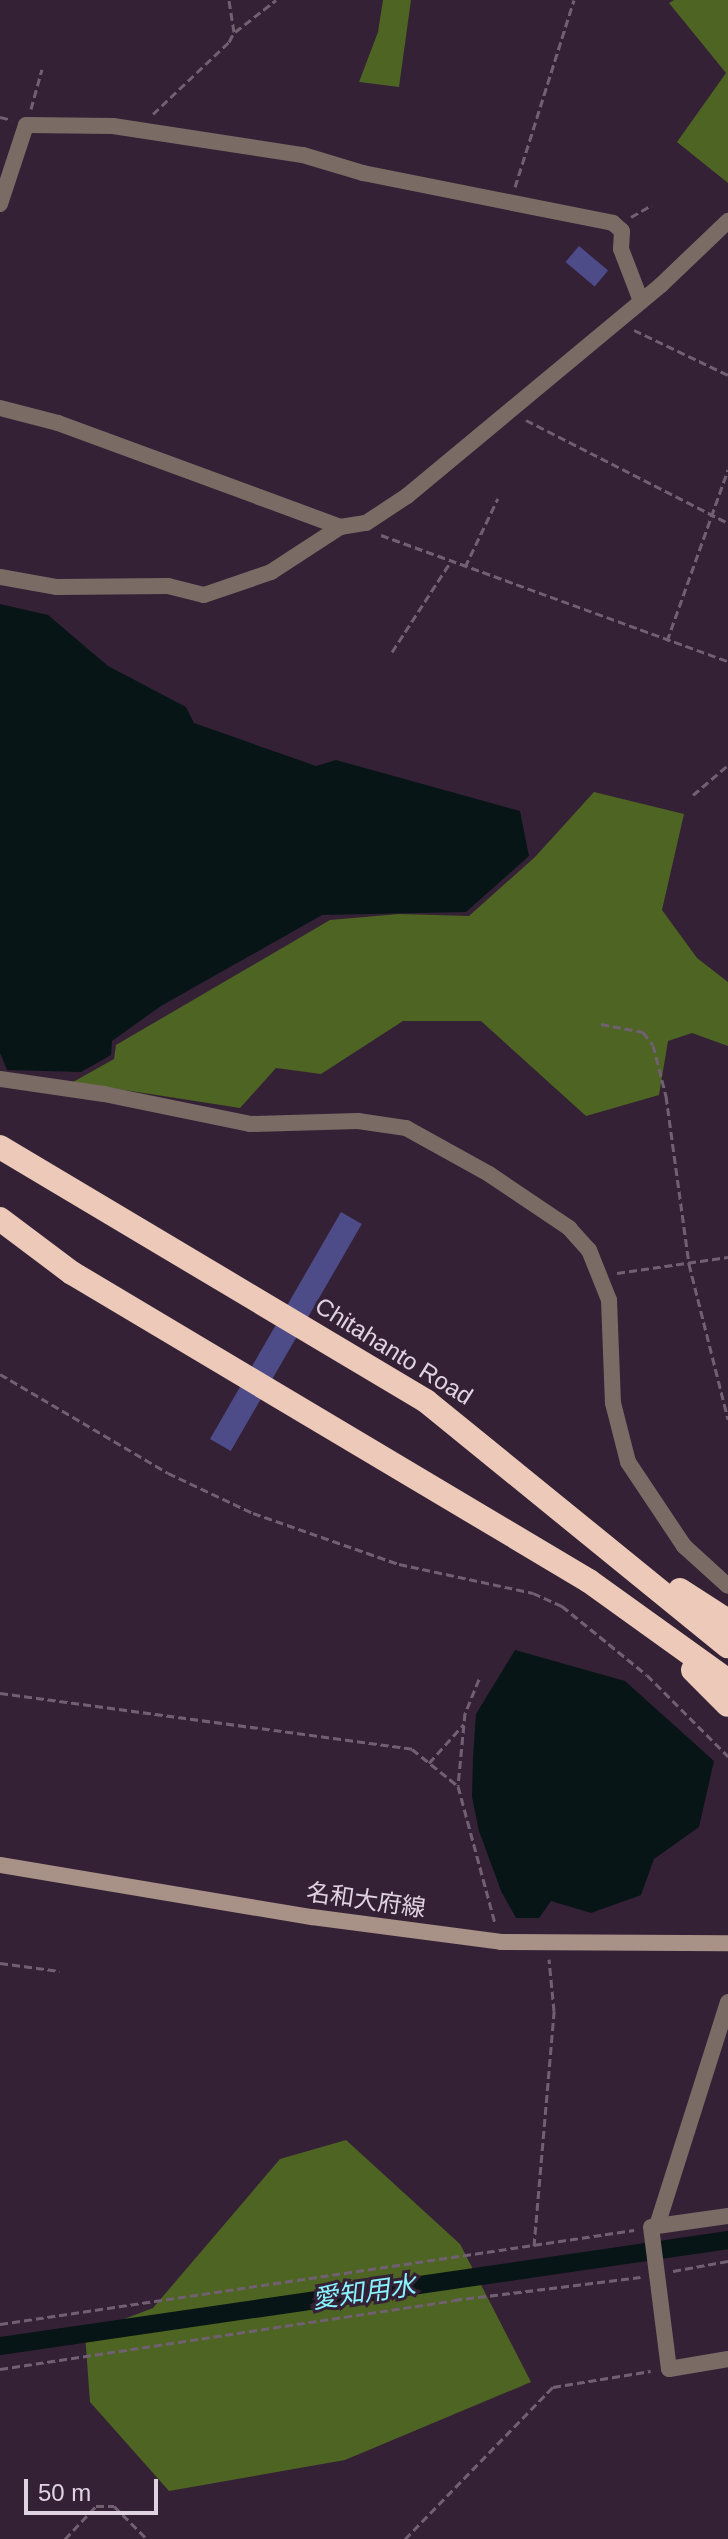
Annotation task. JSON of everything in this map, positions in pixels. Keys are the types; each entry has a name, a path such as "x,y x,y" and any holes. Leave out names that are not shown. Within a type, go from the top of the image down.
{"highway":[{"name":"Chitahanto Road","path":"0,1147 426,1401 623,1556 728,1646"},
{"path":"0,1219 72,1273 626,1605 728,1681"},
{"path":"623,1556 728,1621"},
{"path":"626,1605 728,1705"}],"main road":[{"name":"名和大府線","path":"0,1865 312,1917 501,1942 728,1943"}],"street":[{"path":"0,204 26,125 143,132 303,155 363,173 613,223 622,231 621,249 641,301"},
{"path":"0,577 57,587 168,586 204,595 271,572 340,527 366,523 407,496 514,410 728,221"},
{"path":"0,408 58,423 340,527"},
{"path":"0,1079 104,1094 250,1124 358,1121 406,1128 489,1174 569,1228 601,1275 609,1300 613,1403 628,1462 675,1535 728,1586"},
{"path":"728,2002 657,2226 728,2216"},
{"path":"651,2231 669,2369 728,2359"}],"path":[{"path":"229,0 234,32"},
{"path":"143,132 149,119 234,32 276,0"},
{"path":"510,203 574,0"},
{"path":"0,117 26,125 42,69"},
{"path":"622,231 624,222 652,205"},
{"path":"618,318 728,375"},
{"path":"514,410 728,523"},
{"path":"667,641 728,470"},
{"path":"465,567 498,498"},
{"path":"366,523 378,534 728,661"},
{"path":"392,652 451,561"},
{"path":"693,795 728,765"},
{"path":"601,1024 643,1032 653,1045 666,1096 689,1264 728,1419"},
{"path":"601,1275 728,1257"},
{"path":"0,1374 168,1473 253,1513 399,1564 533,1593 562,1606 647,1675 728,1756"},
{"path":"479,1679 464,1724 458,1786 463,1820 501,1942"},
{"path":"0,1693 412,1749 458,1786"},
{"path":"429,1763 464,1724"},
{"path":"534,2246 554,2011 548,1943"},
{"path":"0,1963 59,1971"},
{"path":"0,2324 651,2231"},
{"path":"0,2369 728,2261"},
{"path":"405,2539 553,2387 669,2369"},
{"path":"65,2539 96,2506 114,2506 147,2539"}],"green space":[{"path":"383,0 411,0 399,87 359,82 378,32"},
{"path":"674,0 728,0 728,183 677,142 726,73 669,3"},
{"path":"594,792 684,814 662,910 697,958 728,982 728,1046 692,1033 668,1041 659,1095 586,1116 481,1021 403,1021 321,1074 276,1068 240,1108 73,1082 114,1059 116,1045 330,920 399,914 469,916 535,857"},
{"path":"346,2140 460,2244 531,2382 345,2460 169,2491 90,2402 85,2334 153,2308 280,2159"}],"shaded area":[{"path":"0,604 48,615 108,666 186,707 194,723 316,766 336,760 520,811 529,856 466,912 322,915 161,1006 112,1041 111,1055 81,1072 7,1070 0,1053"},
{"path":"515,1650 625,1681 714,1761 699,1827 654,1859 641,1895 591,1913 551,1901 539,1918 516,1918 501,1891 479,1831 472,1797 473,1757 476,1714"}],"building":[{"path":"579,246 608,270 595,287 566,262"},
{"path":"341,1212 362,1224 231,1451 210,1439"}],"waterway":[{"name":"愛知用水","path":"0,2346 728,2240"}]}
